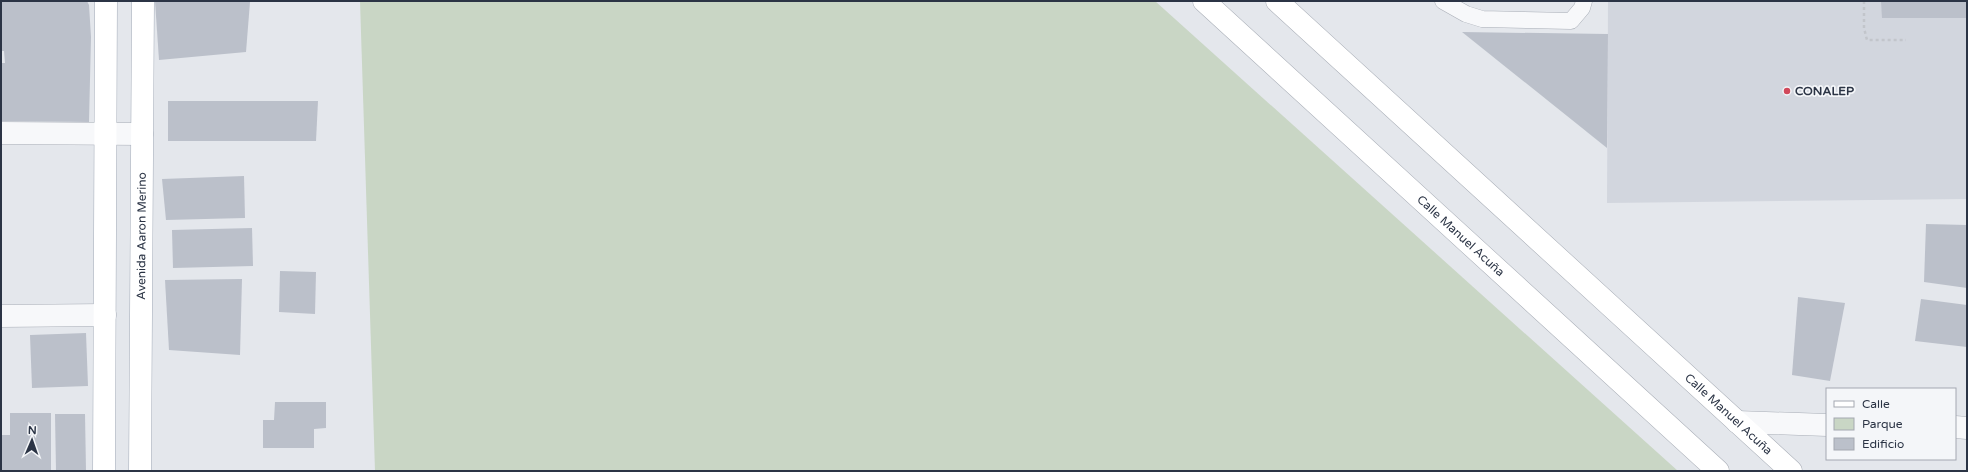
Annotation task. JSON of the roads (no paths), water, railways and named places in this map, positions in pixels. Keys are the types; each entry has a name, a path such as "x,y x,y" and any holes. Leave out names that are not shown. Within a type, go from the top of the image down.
{"main road":[{"path":"104,471 106,1"},
{"name":"Avenida Aaron Merino","path":"140,471 143,1"},
{"name":"Calle Manuel Acuña","path":"1204,1 1718,471"},
{"name":"Calle Manuel Acuña","path":"1277,1 1791,471"}],"street":[{"path":"1,133 142,134"},
{"path":"1,316 105,315"},
{"path":"1737,422 1826,424"},
{"path":"1956,428 1967,428"}],"lane":[{"path":"1443,1 1466,14 1482,19 1571,21 1582,8 1584,1"}],"place":[{"name":"CONALEP","path":"1787,91"}]}
